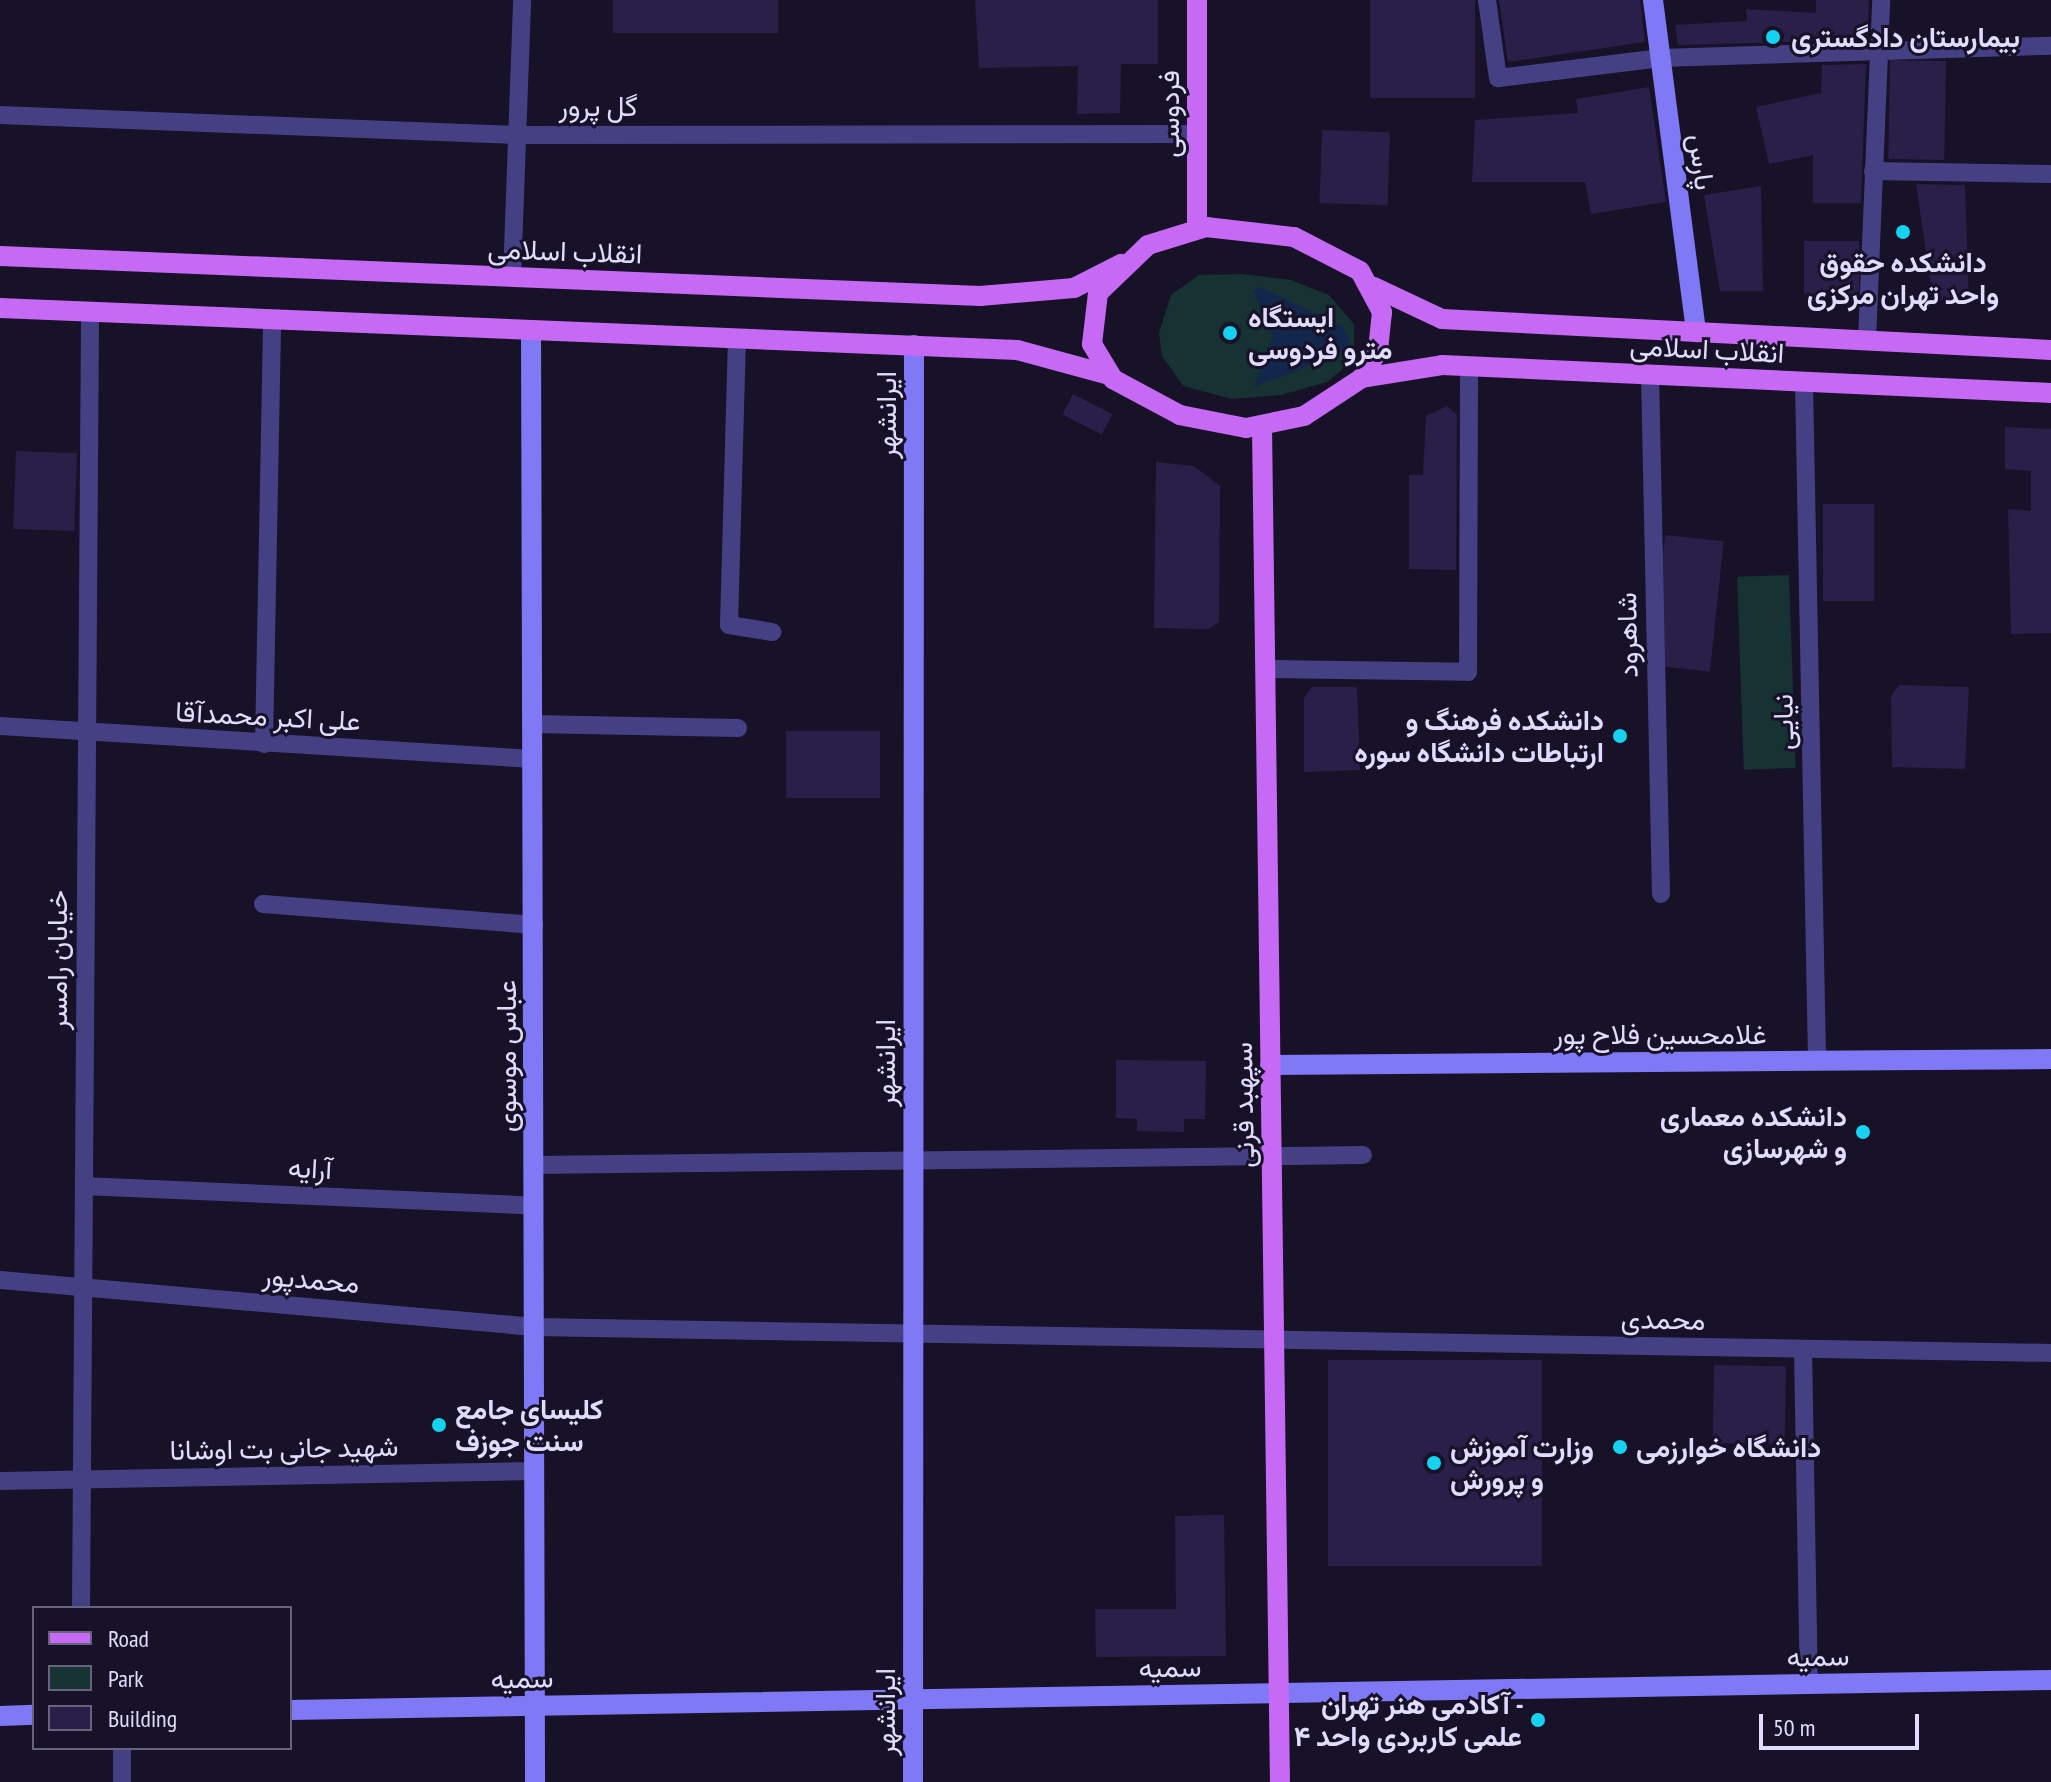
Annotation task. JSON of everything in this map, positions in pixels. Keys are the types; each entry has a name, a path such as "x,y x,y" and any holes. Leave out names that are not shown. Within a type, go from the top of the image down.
{"main road":[{"name":"فردوسی","path":"1197,0 1197,228"},
{"name":"پارس","path":"1653,0 1696,332"},
{"path":"0,308 1017,350 1109,375 1180,415 1262,427 1316,410 1362,378 1381,336 1374,287 1345,259 1308,241 1197,228 1121,264 1098,293 1090,324 1094,353 1109,375"},
{"name":"انقلاب اسلامی","path":"0,256 1035,296 1074,288 1121,264"},
{"name":"انقلاب اسلامی","path":"1374,287 1442,319 2051,350"},
{"name":"عباس موسوی","path":"531,330 535,1782"},
{"name":"ایرانشهر","path":"913,1782 914,345"},
{"name":"انقلاب اسلامی","path":"1362,378 1469,366 2051,393"},
{"name":"سپهبد قرنی","path":"1262,427 1280,1782"},
{"name":"غلامحسین فلاح‌ پور","path":"1270,1065 2051,1059"},
{"name":"سمیه","path":"292,1710 2051,1680"},
{"path":"0,1716 32,1715"}],"street":[{"path":"512,277 522,0"},
{"path":"1487,0 1498,78 1661,58 1879,54 2051,46"},
{"path":"1867,340 1881,0"},
{"name":"گل پرور","path":"0,115 517,135 1197,134"},
{"path":"1873,171 2051,174"},
{"name":"خیابان رامسر","path":"81,1606 90,313"},
{"path":"264,744 272,321"},
{"path":"737,338 729,625 772,632"},
{"path":"1265,669 1468,672 1469,366"},
{"name":"شاهرود","path":"1650,374 1661,894"},
{"name":"نیایی","path":"1804,382 1817,1061"},
{"path":"532,724 738,728"},
{"name":"علی اکبر محمدآقا","path":"0,726 87,734 533,759"},
{"path":"263,904 534,925"},
{"path":"534,1165 1363,1155"},
{"name":"آرایه","path":"84,1186 534,1206"},
{"name":"محمدپور","path":"0,1280 535,1327 913,1333"},
{"name":"محمدی","path":"913,1333 2051,1353"},
{"path":"1803,1349 1809,1684"},
{"name":"شهید جانی بت اوشانا","path":"0,1481 535,1471"},
{"path":"122,1750 122,1782"}],"green space":[{"path":"1242,274 1291,280 1329,295 1354,324 1354,360 1327,382 1281,395 1232,399 1183,386 1162,356 1159,333 1171,295 1199,275"},
{"path":"1789,575 1796,768 1744,770 1737,577"}],"water":[{"path":"1261,287 1343,327 1350,339 1344,352 1254,387 1273,336 1253,291"}],"building":[{"path":"613,0 778,0 778,33 613,33"},
{"path":"975,0 1158,0 1158,64 1121,64 1120,113 1077,114 1078,66 979,68"},
{"path":"1370,0 1475,0 1475,98 1370,98"},
{"path":"1499,0 1640,0 1645,42 1508,62"},
{"path":"1816,0 1869,0 1867,40 1678,45 1675,25 1747,21 1746,9 1816,13"},
{"path":"1890,60 1946,61 1944,160 1888,159"},
{"path":"1866,64 1861,203 1813,203 1813,155 1769,164 1756,107 1821,93 1822,65"},
{"path":"1649,87 1666,202 1591,214 1585,182 1472,182 1475,120 1578,113 1576,99"},
{"path":"1322,130 1390,132 1387,205 1319,203"},
{"path":"1916,184 1965,185 1969,302 1933,300"},
{"path":"1761,186 1763,291 1720,291 1704,195"},
{"path":"1804,241 1859,241 1859,294 1804,294"},
{"path":"1073,394 1112,414 1102,434 1063,414"},
{"path":"1447,406 1457,415 1456,570 1409,569 1409,475 1423,475 1426,416"},
{"path":"2005,427 2051,429 2051,633 2011,634 2008,509 2031,511 2031,471 2005,469"},
{"path":"16,451 77,453 74,531 13,529"},
{"path":"1156,462 1194,466 1220,486 1219,622 1209,629 1154,628"},
{"path":"1823,504 1874,504 1874,601 1823,601"},
{"path":"1665,535 1724,541 1710,671 1651,665"},
{"path":"1899,685 1969,687 1965,769 1892,767 1891,696"},
{"path":"1312,687 1357,687 1360,770 1304,772 1304,698"},
{"path":"786,731 880,731 880,798 786,798"},
{"path":"1116,1060 1206,1061 1205,1119 1184,1119 1184,1132 1137,1131 1137,1119 1116,1118"},
{"name":"وزارت آموزش و پرورش","path":"1328,1360 1542,1360 1542,1566 1328,1566"},
{"path":"1714,1365 1786,1366 1785,1444 1713,1443"},
{"path":"1224,1515 1226,1656 1096,1657 1095,1609 1176,1609 1175,1516"}],"place":[{"name":"بیمارستان دادگستری","path":"1773,37"},
{"name":"دانشکده حقوق واحد تهران مرکزی","path":"1903,232"},
{"name":"ایستگاه مترو فردوسی","path":"1230,333"},
{"name":"دانشکده فرهنگ و ارتباطات دانشگاه سوره","path":"1620,736"},
{"name":"دانشکده معماری و شهرسازی","path":"1863,1132"},
{"name":"کلیسای جامع سنت جوزف","path":"439,1425"},
{"name":"دانشگاه خوارزمی","path":"1620,1447"},
{"name":"وزارت آموزش و پرورش","path":"1434,1463"},
{"name":"آکادمی هنر تهران - علمی کاربردی واحد ۴","path":"1538,1720"}]}
